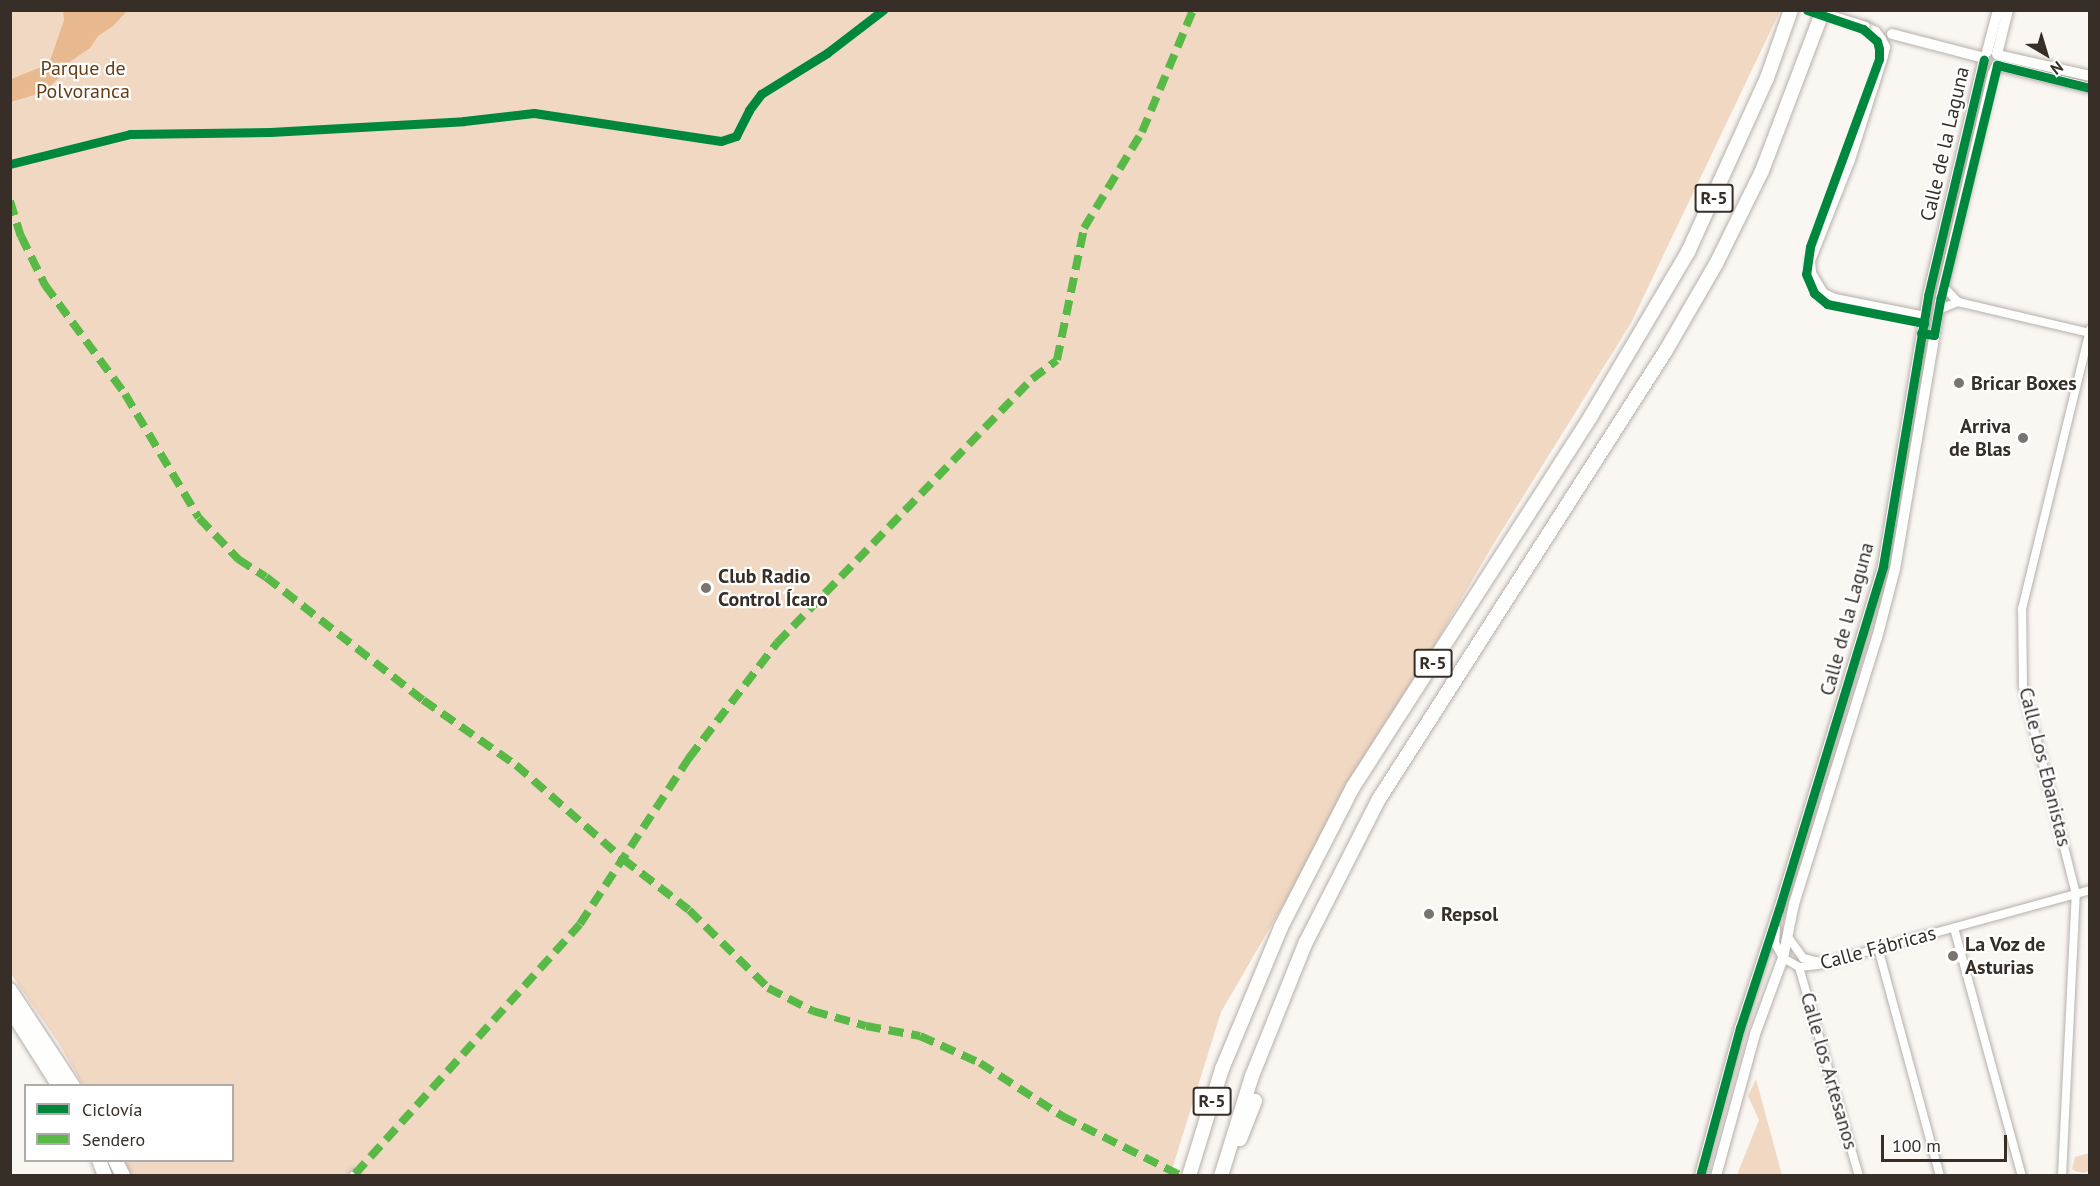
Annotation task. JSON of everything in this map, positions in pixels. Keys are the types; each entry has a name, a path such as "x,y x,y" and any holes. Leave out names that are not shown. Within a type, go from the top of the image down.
{"highway":[{"name":"R-5","path":"1189,1176 1222,1069 1281,927 1353,787 1591,416 1688,252 1725,176 1767,78 1791,10"},
{"name":"R-5","path":"1223,1171 1252,1076 1306,942 1379,799 1665,352 1716,264 1762,171 1823,10"},
{"path":"1609,368 1652,312"},
{"path":"1542,560 1560,532 1568,502"},
{"path":"10,990 72,1084"},
{"path":"10,1009 58,1084"},
{"path":"1223,1171 1245,1131 1255,1101"},
{"path":"99,1162 105,1176"},
{"path":"114,1162 121,1176"}],"street":[{"path":"1815,10 1876,31 1886,47 1851,159 1812,261 1812,273 1824,293 1835,298 1925,316"},
{"name":"Calle de la Laguna","path":"1716,1176 1755,1035 1783,958 1794,904 1873,650 1895,569 1938,310 1989,92 1991,57 1998,10"},
{"name":"Calle de la Laguna","path":"1700,1176 1740,1028 1778,912 1883,566 1925,316 1991,57 2003,32 2008,10"},
{"path":"2003,32 2012,52 2024,61"},
{"path":"1892,34 1991,57 2024,61 2090,76"},
{"path":"1991,57 2013,69 2090,88"},
{"path":"1989,92 2013,69"},
{"path":"1943,286 1958,302 2089,332"},
{"path":"1938,310 1958,302"},
{"name":"Calle Los Ebanistas","path":"2062,1176 2076,894 2023,686 2022,609 2089,332"},
{"name":"Calle Fábricas","path":"1783,958 1799,967 1824,963 2090,890"},
{"path":"1778,912 1774,943 1783,958"},
{"path":"1954,928 2022,1176"},
{"path":"1788,937 1803,958 1824,963"},
{"path":"1878,948 1940,1176"},
{"name":"Calle los Artesanos","path":"1799,967 1859,1176"}],"green space":[{"name":"Parque de Polvoranca","path":"10,11 1780,11 1631,323 1491,548 1221,1012 1170,1176 131,1175 124,1162 234,1162 234,1084 82,1084 58,1042 11,974"},
{"path":"1756,1079 1782,1175 1737,1175 1759,1120 1748,1096"},
{"path":"2089,1153 2089,1171 2084,1173 2072,1169 2075,1157"}],"shaded area":[{"path":"63,11 127,11 113,26 98,36 90,48 71,61 62,75 44,92 11,102 11,79 49,64 64,20"}],"marked path":[{"path":"355,1174 580,924 689,758 777,643 1032,379 1057,360 1084,228 1142,132 1193,10"},
{"path":"10,201 21,236 45,285 125,394 199,518 238,559 266,577 423,700 516,765 623,859 689,910 768,988 813,1011 866,1026 920,1036 980,1063 1062,1116 1182,1176"}],"cycle path":[{"path":"10,164 130,134 270,132 464,121 534,113 721,141 736,136 749,110 761,94 827,53 883,10"},
{"path":"1807,10 1863,29 1877,41 1879,59 1810,247 1806,274 1814,293 1827,304 1924,323"},
{"path":"1700,1176 1740,1028 1779,909 1883,566 1928,296 1984,60"},
{"path":"1921,333 1934,335 1941,297 1997,65 2090,88"}],"place":[{"name":"Bricar Boxes","path":"1959,383"},
{"name":"Arriva de Blas","path":"2023,438"},
{"name":"Club Radio Control Ícaro","path":"706,588"},
{"name":"Repsol","path":"1429,914"},
{"name":"La Voz de Asturias","path":"1953,956"}]}
